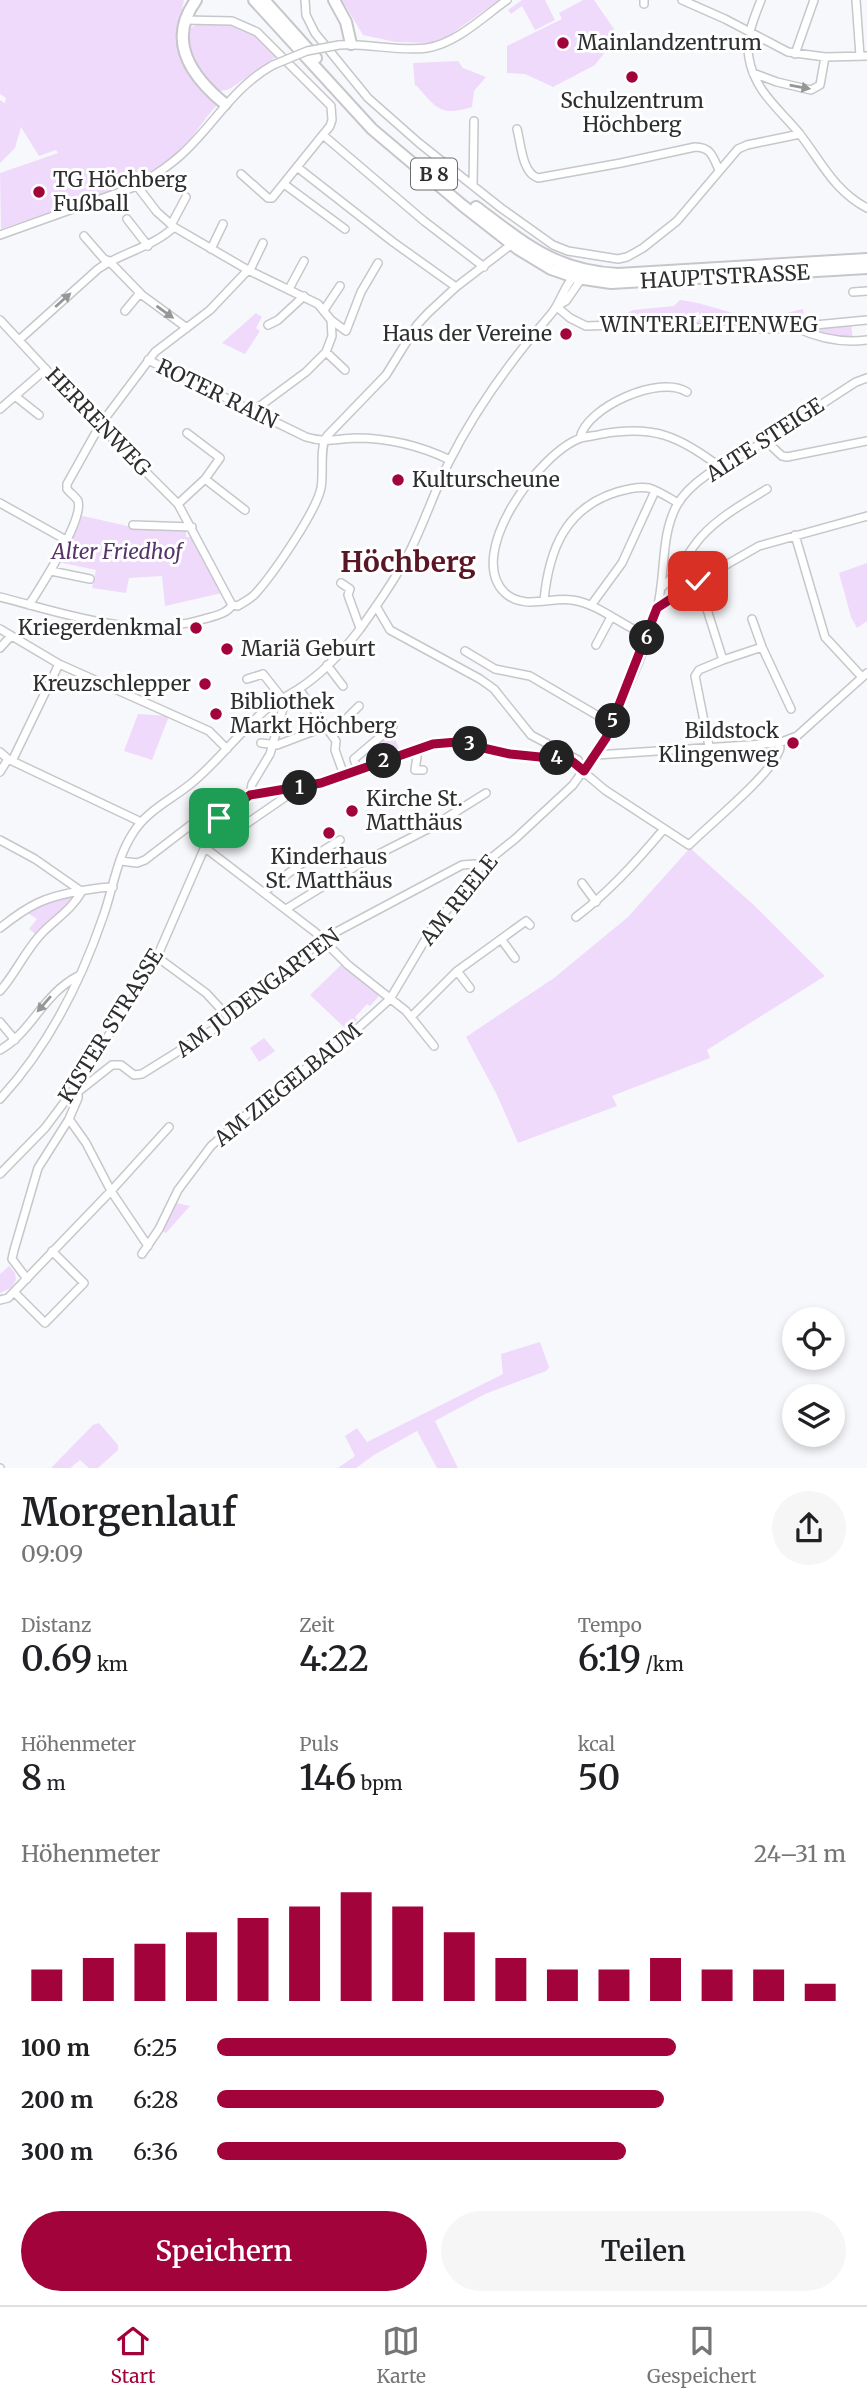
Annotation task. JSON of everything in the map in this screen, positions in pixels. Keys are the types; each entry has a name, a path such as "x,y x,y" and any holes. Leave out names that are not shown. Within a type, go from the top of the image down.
{"main road":[{"path":"196,0 185,20 183,41 192,69 203,85 225,104"},
{"name":"B 8","path":"254,0 372,129 411,164 512,244 557,272 580,274"},
{"name":"B 8","path":"267,0 347,93 416,159 519,240 580,274"},
{"path":"334,0 346,22 345,45"},
{"name":"HAUPTSTRASSE","path":"580,274 867,259"},
{"name":"HAUPTSTRASSE","path":"580,274 611,283 640,283 867,268"}],"street":[{"path":"305,0 306,15 315,33 337,58 356,86 419,143 553,245 587,255 623,258 643,248 677,220 738,149 800,134"},
{"path":"0,235 137,186 181,155 225,104 273,65 295,55 345,45 427,48 444,43 507,0"},
{"path":"682,0 795,54 825,57 863,56 856,0"},
{"path":"761,0 750,32 749,58 761,90 800,134 833,182 844,194 867,208"},
{"path":"795,54 814,0"},
{"path":"185,20 232,21 257,32 331,106 332,120 323,135 272,198 268,198 241,174"},
{"path":"753,72 777,82 811,90 820,85 825,57"},
{"path":"472,185 474,121"},
{"path":"517,129 527,170 533,177 621,163 695,147 705,147 711,152 719,170"},
{"path":"323,135 424,221 484,267"},
{"path":"297,166 393,242 456,287"},
{"path":"284,184 345,229"},
{"path":"137,186 157,212 173,226 248,270 304,296 324,310 331,320 356,337"},
{"path":"19,340 109,261 164,237 173,226 186,197"},
{"path":"127,219 148,246"},
{"path":"211,249 223,224"},
{"path":"84,236 140,293 187,328"},
{"path":"148,360 167,340 187,328 226,295 248,270 263,243"},
{"path":"0,597 107,624 142,627 188,623 228,611 232,605 243,603 256,593 314,509 323,474 322,442 386,375 417,325 456,287 512,244"},
{"path":"289,289 304,261"},
{"path":"346,331 361,292 378,263"},
{"path":"557,272 565,291"},
{"path":"0,1099 51,1034 102,921 132,834 141,822 191,784 262,712 299,689 327,665 360,628 410,549 450,460 508,365 580,274"},
{"path":"557,306 566,301 580,274"},
{"path":"324,310 340,286"},
{"path":"853,292 867,291"},
{"path":"125,311 140,293"},
{"path":"268,325 278,320 304,296"},
{"name":"WINTERLEITENWEG","path":"557,306 570,318 586,326 646,324 713,329 796,328 867,320"},
{"name":"HERRENWEG","path":"0,320 178,504 232,605"},
{"path":"256,414 260,407 306,372 326,352 332,336 331,320"},
{"path":"796,328 813,336 843,342 867,340"},
{"path":"326,352 345,370"},
{"name":"ROTER RAIN","path":"66,540 78,505 78,501 67,489 67,484 100,425 148,360 256,414 322,442"},
{"path":"0,409 46,369"},
{"name":"ALTE STEIGE","path":"648,636 661,588 670,522 678,503 720,467 766,441 856,382 867,378"},
{"path":"580,438 585,424 607,406 629,395 656,388 682,388 687,392"},
{"path":"15,396 39,415"},
{"path":"648,636 629,629 592,604 560,599 523,602 505,593 498,584 495,552 507,514 521,491 550,459 580,438 623,430 660,433 692,445 720,467"},
{"path":"178,504 205,480 220,458 187,433"},
{"path":"322,442 355,438 396,442 435,452 450,460"},
{"path":"766,441 782,456 788,457 867,441"},
{"path":"205,480 245,510"},
{"path":"544,600 551,557 561,535 582,510 595,501 625,489 639,487 655,491 678,503"},
{"path":"661,588 678,572 691,549 703,535 734,510 767,489"},
{"path":"592,604 622,563 655,491"},
{"path":"0,503 66,540 51,571 29,605"},
{"path":"657,608 759,546 867,516"},
{"path":"133,524 192,527"},
{"path":"596,755 779,743 797,736 864,675 825,637 795,534"},
{"path":"51,571 90,579"},
{"path":"698,581 723,660"},
{"path":"341,583 349,589 348,595 360,628"},
{"path":"376,606 390,630 480,679 502,698 531,735 578,760 584,771"},
{"path":"596,645 611,617"},
{"path":"752,619 780,690 791,709"},
{"path":"0,629 58,664 198,725 214,734 227,749"},
{"path":"0,649 10,636"},
{"name":"AM REELE","path":"390,999 434,925 471,882 480,867 515,839 573,785 596,755 612,724 648,636"},
{"path":"709,747 695,676 699,670 762,647"},
{"path":"465,651 495,669 530,676 612,724"},
{"path":"0,772 10,760 58,664"},
{"path":"327,665 343,687"},
{"path":"247,679 264,671 284,705 270,754 252,784 250,795"},
{"path":"299,689 332,733 344,775"},
{"path":"332,733 359,706"},
{"path":"358,771 354,759 393,726"},
{"path":"261,743 277,745 314,732"},
{"path":"121,861 137,863 145,860 192,824 204,819 212,822 250,795 280,794 358,771 433,744 457,742 510,754 573,762 605,790 688,845 776,759 780,750 779,743"},
{"path":"418,750 415,770 423,769"},
{"path":"0,752 10,760 141,822"},
{"path":"286,909 361,863 430,828 486,793"},
{"path":"246,824 280,794"},
{"name":"KISTER STRASSE","path":"0,1174 45,1128 77,1089 138,990 157,957 212,822"},
{"path":"576,917 596,902 633,865 663,830"},
{"path":"0,840 35,859 82,891"},
{"path":"264,892 298,866 340,840"},
{"path":"204,847 323,939 332,951 411,1017 434,1046"},
{"name":"AM JUDENGARTEN","path":"77,1089 112,1065 121,1065 134,1075 142,1074 230,1019 323,939 462,865 475,864 480,867"},
{"path":"582,883 596,902"},
{"path":"0,928 40,901 61,893 92,887 113,887"},
{"path":"0,991 38,939 72,908 82,891"},
{"path":"411,1017 457,971 526,921 530,925"},
{"path":"501,939 515,958"},
{"path":"157,957 206,993 230,1019"},
{"path":"457,971 470,988"},
{"path":"0,1050 15,1040 46,1000 65,983 79,976"},
{"name":"AM ZIEGELBAUM","path":"142,1254 178,1190 211,1146 246,1115 358,1028 390,999"},
{"path":"0,1022 15,1040"},
{"path":"27,1279 12,1259 14,1250 38,1168 69,1119 77,1089"},
{"path":"69,1119 86,1143 111,1191 148,1246"},
{"path":"0,1300 8,1298 27,1279 169,1127"},
{"path":"14,1292 44,1323 84,1283 52,1251"}],"green space":[{"path":"0,0 184,0 179,33 182,58 194,80 218,104 182,149 157,168 92,198 1,229 0,173 58,153 56,150 39,156 21,127 15,148 0,163 0,100 5,103 6,98 0,94"},
{"path":"342,0 499,0 447,37 431,43 395,42 363,35"},
{"path":"522,0 545,0 555,20 535,30 522,6 511,14 508,10"},
{"name":"Mainlandzentrum","path":"583,0 594,0 618,35 595,65 553,87 525,74 507,73 507,46 562,19 559,13"},
{"path":"203,21 247,25 279,55 231,88 221,91 212,88 198,72 188,39 187,30"},
{"path":"458,61 463,68 486,77 474,91 472,107 446,111 435,105 415,86 413,63"},
{"path":"680,300 756,317 803,309 805,325 695,325 699,312 688,314 687,323 643,320 603,322 602,314 610,314 617,319 633,310 674,306"},
{"path":"256,313 262,317 256,328 260,331 245,354 222,343"},
{"path":"851,324 853,339 810,329"},
{"name":"Alter Friedhof","path":"78,515 132,527 186,531 186,537 193,537 222,593 165,606 162,576 129,578 126,593 92,588 96,570 58,562"},
{"path":"867,563 867,621 857,628 851,617 839,573"},
{"path":"138,714 169,716 152,760 124,751"},
{"path":"391,730 402,755 390,759 386,752 368,758 366,751"},
{"path":"690,848 756,907 825,976 707,1050 710,1058 612,1096 617,1106 518,1143 497,1095 466,1037 554,978 628,917"},
{"path":"72,895 75,900 37,935 29,929 37,919 26,912 45,902"},
{"path":"342,964 379,996 370,1006 367,1004 347,1030 310,995"},
{"path":"264,1038 275,1051 259,1062 250,1048"},
{"path":"172,1202 190,1206 166,1233 159,1229"},
{"path":"9,1266 15,1273 16,1280 11,1288 0,1293 0,1274"},
{"path":"540,1342 549,1367 546,1371 485,1394 435,1421 458,1468 437,1468 417,1431 356,1468 338,1468 355,1456 345,1436 357,1428 367,1442 503,1374 501,1354"},
{"path":"99,1423 118,1445 118,1450 98,1468 89,1468 80,1460 70,1468 51,1468 93,1425"}],"place":[{"name":"Mainlandzentrum","path":"563,43"},
{"name":"Schulzentrum Höchberg","path":"632,77"},
{"name":"TG Höchberg Fußball","path":"39,192"},
{"name":"Haus der Vereine","path":"566,334"},
{"name":"Kulturscheune","path":"398,480"},
{"name":"Kriegerdenkmal","path":"196,628"},
{"name":"Mariä Geburt","path":"227,649"},
{"name":"Kreuzschlepper","path":"205,684"},
{"name":"Bibliothek Markt Höchberg","path":"216,714"},
{"name":"Bildstock Klingenweg","path":"793,743"},
{"name":"Kirche St. Matthäus","path":"352,811"},
{"name":"Kinderhaus St. Matthäus","path":"329,833"}],"district":[{"name":"Höchberg","path":"408,562"}],"route":[{"path":"219,818 250,795 321,783 444,742 457,742 510,754 560,759 573,762 584,771 606,738 657,608 698,581"}]}
